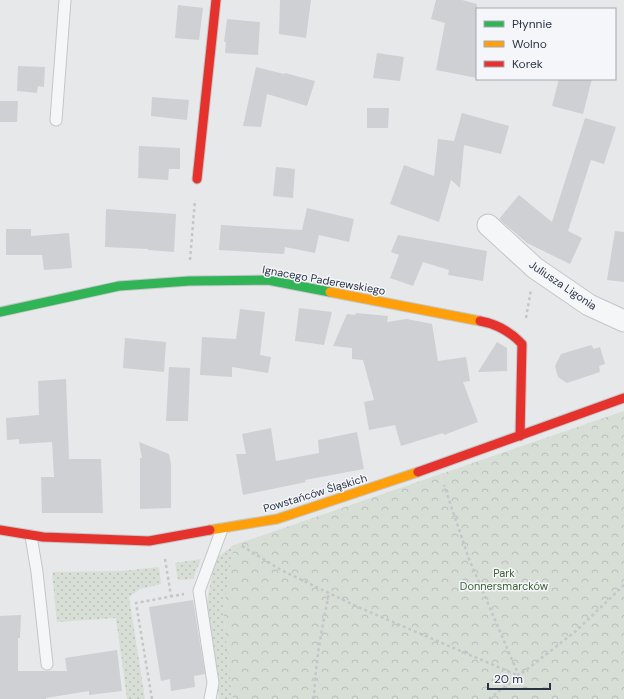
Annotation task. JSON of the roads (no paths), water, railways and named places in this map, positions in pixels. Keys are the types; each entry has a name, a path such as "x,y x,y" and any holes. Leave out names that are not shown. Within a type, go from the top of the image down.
{"street":[{"path":"197,179 216,0"},
{"name":"Juliusza Ligonia","path":"488,225 535,268 589,305 624,321"},
{"name":"Ignacego Paderewskiego","path":"0,312 119,286 189,281 268,280 488,322 507,331 522,344 520,436"},
{"name":"Powstańców Śląskich","path":"0,530 51,538 149,541 277,519 520,436 624,398"}],"lane":[{"path":"56,120 65,0"},
{"path":"210,699 213,683 199,591 222,529"},
{"path":"31,536 37,572 47,664"}],"park label":[{"name":"Park Donnersmarcków","path":"504,579"}]}
